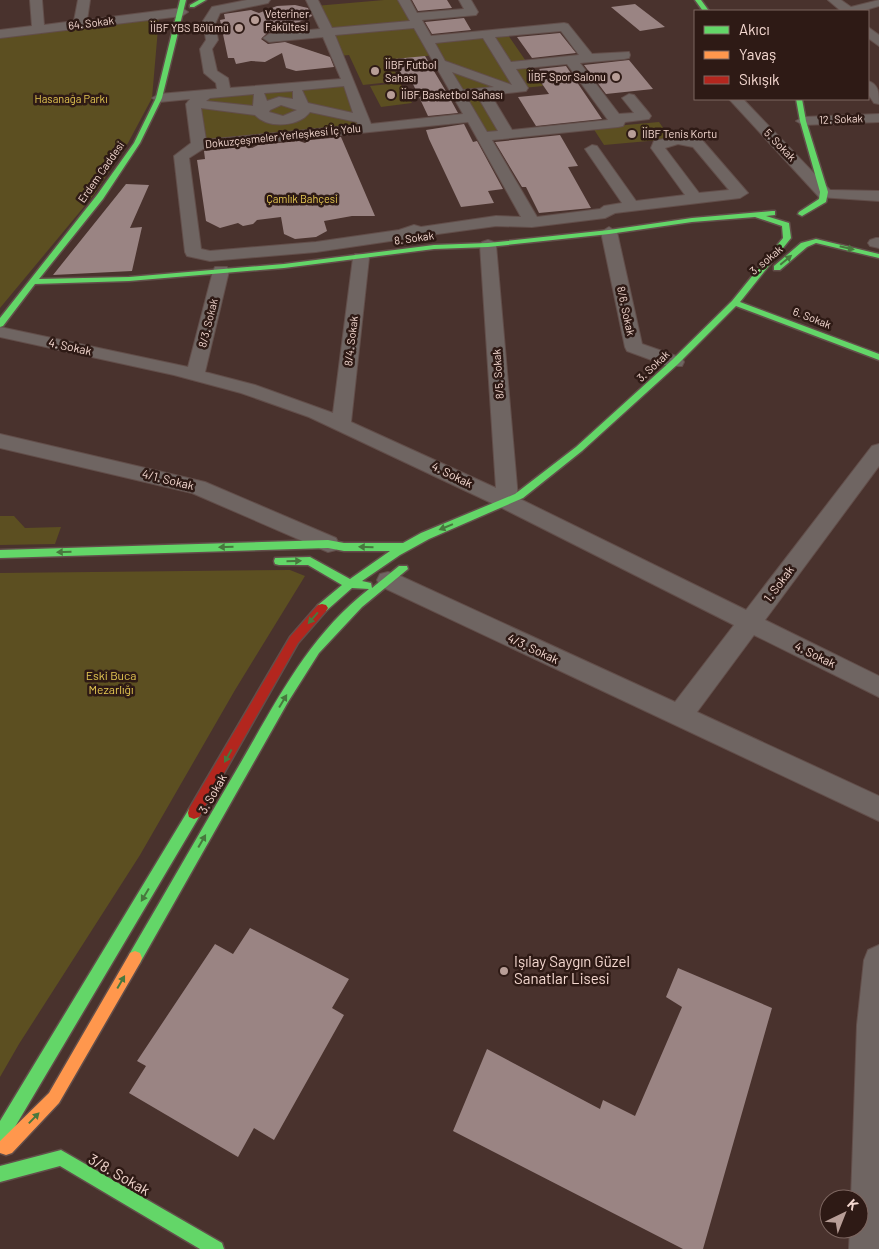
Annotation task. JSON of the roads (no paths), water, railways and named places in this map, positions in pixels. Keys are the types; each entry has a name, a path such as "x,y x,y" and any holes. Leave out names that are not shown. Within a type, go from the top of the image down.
{"main road":[{"path":"188,4 203,0"},
{"name":"Erdem Caddesi","path":"0,324 35,282 100,197 137,143 160,98 188,4"},
{"path":"786,225 790,218 799,215 823,200 824,193 803,121 799,100"},
{"name":"8. Sokak","path":"35,282 129,279 361,258 434,247 488,245 754,214 782,212 819,216"},
{"path":"754,214 786,225 788,230 799,238 876,245"},
{"name":"3. Sokak","path":"451,538 519,496 579,449 675,362 736,303 782,247 787,238 786,225"},
{"name":"3. sokak","path":"736,303 804,245 816,241 825,241 837,235"},
{"name":"6. Sokak","path":"736,303 879,357"},
{"name":"3. Sokak","path":"0,1136 221,768 294,640 323,607 350,584 405,547 508,502"},
{"path":"0,554 328,544 362,548 405,547"},
{"path":"265,562 310,561 350,584 369,586 388,580"},
{"name":"3. Sokak","path":"0,1154 54,1098 284,699 315,650 358,604 412,563"},
{"name":"3/8. Sokak","path":"0,1174 61,1158 216,1249"}],"street":[{"path":"36,0 38,29"},
{"path":"80,24 84,0"},
{"path":"224,90 222,81 211,73 206,49 212,40 208,25 216,10 264,0"},
{"name":"Dokuzçeşmeler Yerleşkesi İç Yolu","path":"312,0 328,32 364,124"},
{"path":"404,0 470,118 532,222"},
{"path":"269,38 328,32 472,12 465,0"},
{"path":"834,0 849,10"},
{"path":"853,10 879,2"},
{"name":"64. Sokak","path":"0,34 80,24 188,4"},
{"path":"426,40 488,37 506,32 564,27 588,58"},
{"path":"869,32 879,42"},
{"path":"473,48 488,37"},
{"path":"488,37 507,66 517,89"},
{"path":"507,66 624,54"},
{"path":"440,63 456,55"},
{"path":"481,137 618,123 570,59"},
{"path":"440,63 517,89"},
{"path":"199,100 224,90 330,77"},
{"path":"224,90 258,90 348,82"},
{"path":"258,90 261,111 265,117 286,120 300,115 304,109 296,86"},
{"path":"869,86 879,100"},
{"path":"457,95 517,89"},
{"path":"482,92 507,134"},
{"path":"160,98 199,100 261,111"},
{"path":"615,119 644,116 629,98"},
{"name":"Dokuzçeşmeler Yerleşkesi İç Yolu","path":"199,100 199,145"},
{"name":"5. Sokak","path":"737,100 824,193"},
{"path":"261,111 267,105 279,101 293,102 364,124"},
{"name":"Dokuzçeşmeler Yerleşkesi İç Yolu","path":"470,118 364,124 289,136 199,145 181,156 192,249 198,255 316,247 496,222 532,222 605,213 610,209 740,193 698,144 678,140 659,144 658,148 695,198"},
{"name":"12. Sokak","path":"803,121 879,118"},
{"path":"286,120 289,136"},
{"path":"577,128 632,206"},
{"path":"824,193 879,196"},
{"path":"454,227 462,245"},
{"path":"417,232 434,247"},
{"name":"8/6. Sokak","path":"610,232 634,348 675,362"},
{"name":"8/5. Sokak","path":"488,245 508,502"},
{"name":"8/4. Sokak","path":"342,425 361,258"},
{"name":"8/3. Sokak","path":"194,375 221,271"},
{"name":"4. Sokak","path":"0,332 194,375 248,389 342,425 508,502 879,687"},
{"name":"4/1. Sokak","path":"0,441 198,487 328,544"},
{"name":"1. Sokak","path":"679,717 879,451"},
{"name":"4/3. Sokak","path":"388,580 879,809"},
{"path":"867,1249 879,960"}],"place":[{"name":"Veteriner Fakültesi","path":"255,20"},
{"name":"İİBF YBS Bölümü","path":"239,28"},
{"name":"İİBF Futbol Sahası","path":"375,71"},
{"name":"İİBF Spor Salonu","path":"616,77"},
{"name":"İİBF Basketbol Sahası","path":"391,95"},
{"name":"İİBF Tenis Kortu","path":"632,134"},
{"name":"Işılay Saygın Güzel Sanatlar Lisesi","path":"504,971"}],"park label":[{"name":"Hasanağa Parkı","path":"71,99"},
{"name":"Çamlık Bahçesi","path":"302,199"},
{"name":"Eski Buca Mezarlığı","path":"111,683"}]}
